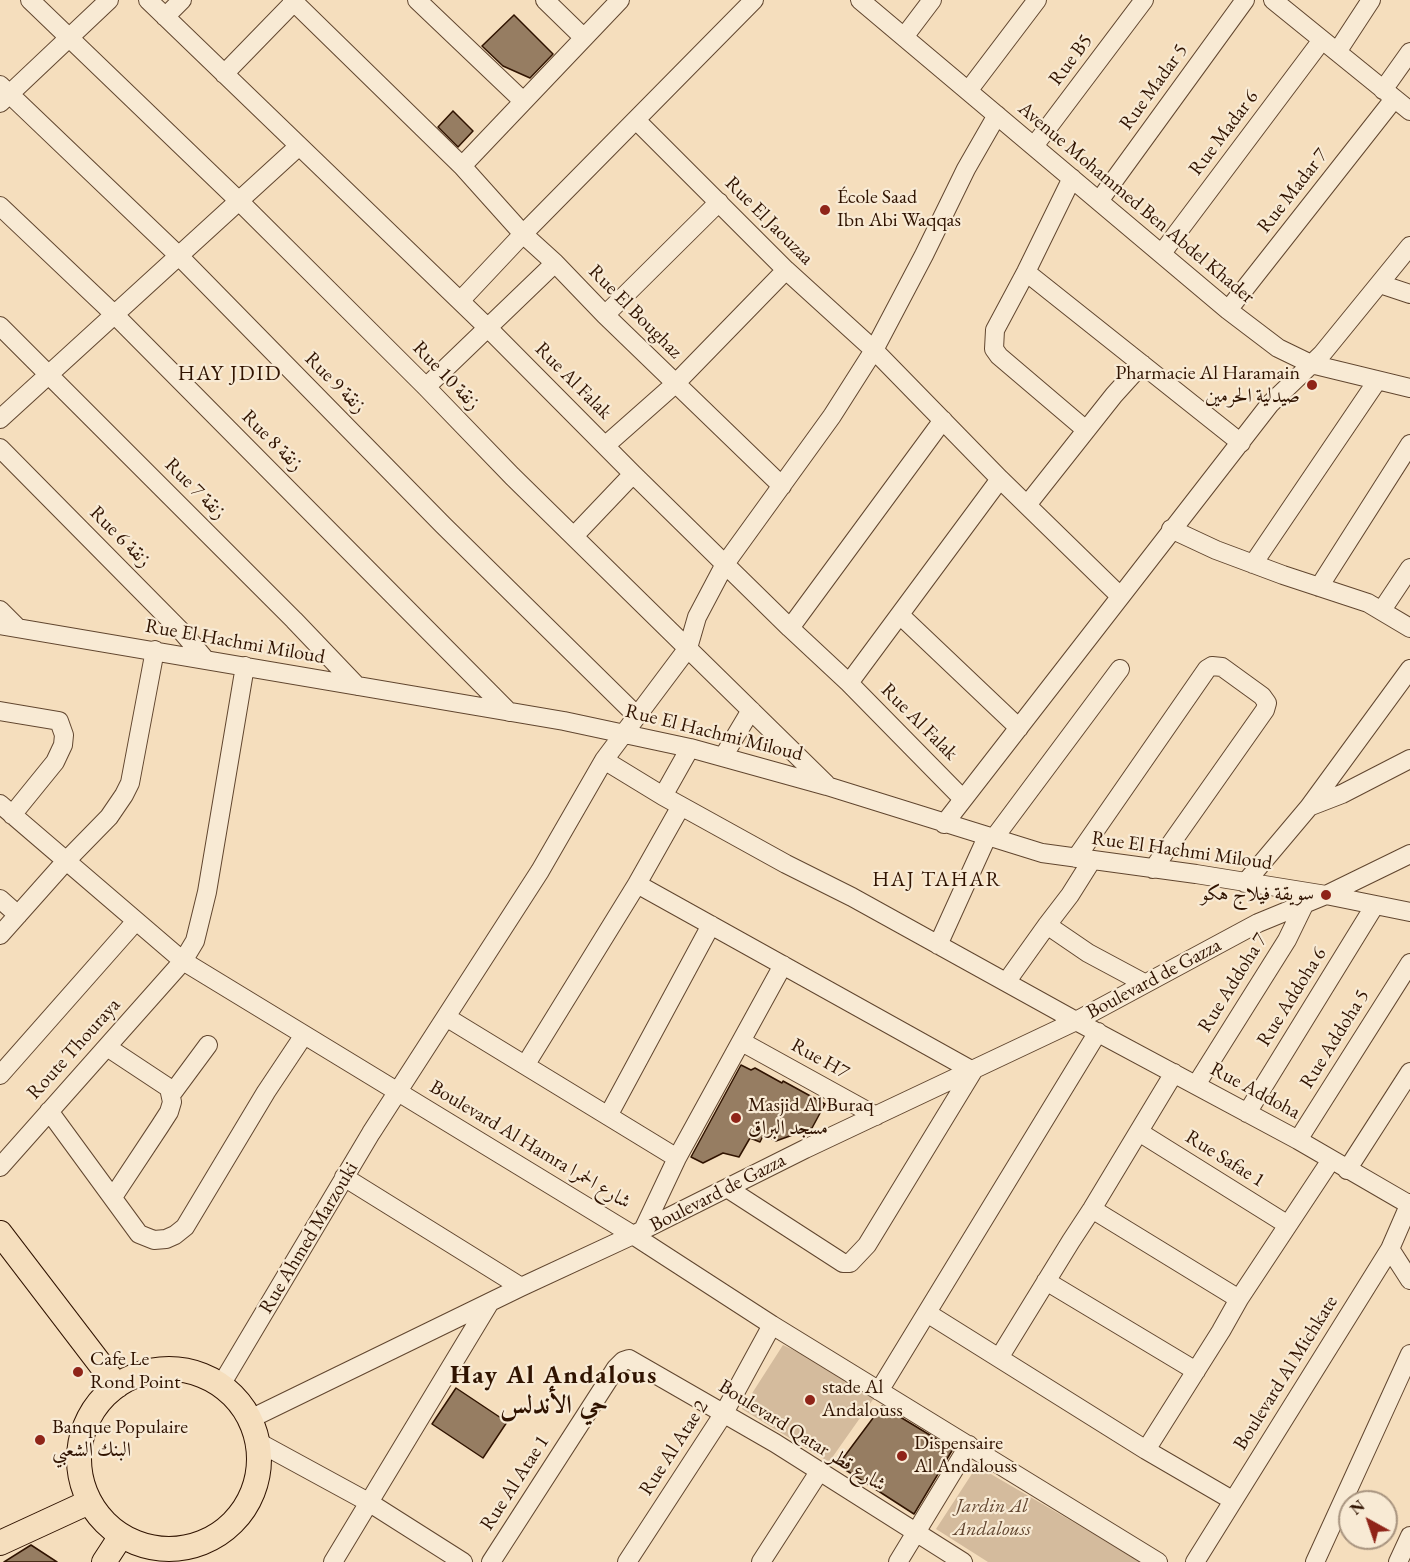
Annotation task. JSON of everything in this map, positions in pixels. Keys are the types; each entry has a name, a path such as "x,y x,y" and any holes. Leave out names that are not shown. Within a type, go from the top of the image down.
{"main road":[{"path":"0,1233 117,1386"},
{"path":"169,1369 201,1375 221,1385 238,1401 254,1431 259,1469 252,1495 238,1518 217,1536 191,1547 164,1550 138,1544 121,1536 99,1517 89,1502 80,1473 82,1437 99,1403 117,1386 136,1376 169,1369"},
{"path":"0,1543 89,1502"},
{"path":"104,1562 121,1536"}],"street":[{"name":"Rue 10 زنقة","path":"30,0 239,201 512,476 827,786"},
{"path":"3,94 69,38 109,0"},
{"name":"Rue Al Falak","path":"147,0 487,327 962,798"},
{"path":"165,17 182,0"},
{"path":"417,0 523,101"},
{"path":"545,0 584,38"},
{"path":"462,166 620,0"},
{"path":"460,301 754,0"},
{"name":"Avenue Mohammed Ben Abdel Khader","path":"860,0 1228,310 1278,348 1311,364 1410,388"},
{"path":"904,37 932,0"},
{"path":"968,91 1037,0"},
{"name":"Rue B5","path":"1034,146 1144,0"},
{"name":"Rue Madar 5","path":"1099,201 1245,0"},
{"path":"1337,52 1371,0"},
{"path":"224,74 294,1"},
{"name":"Rue El Boughaz","path":"294,1 462,166 524,234 605,315 782,486"},
{"path":"1285,4 1322,40 1410,111"},
{"name":"Rue Madar 6","path":"1162,253 1322,40"},
{"name":"Rue Madar 7","path":"1228,310 1389,95 1410,52"},
{"name":"Rue 9 زنقة","path":"3,94 179,256 435,516 637,716"},
{"path":"688,648 697,617 725,564 832,416 874,350 966,169 997,115"},
{"name":"Rue El Jaouzaa","path":"636,120 786,270 874,350 1120,596"},
{"path":"0,419 299,146"},
{"path":"1072,178 995,330 994,349 999,356 1086,430"},
{"path":"605,315 718,202"},
{"name":"Rue 8 زنقة","path":"0,206 115,315 509,712"},
{"path":"944,824 1270,404 1322,354 1410,246"},
{"path":"426,387 555,263"},
{"path":"606,445 675,384 786,270"},
{"path":"1026,272 1241,442"},
{"path":"1380,284 1410,294"},
{"name":"Rue 7 زنقة","path":"0,326 357,686"},
{"path":"1027,505 1142,364"},
{"path":"1253,564 1377,381"},
{"path":"790,628 943,420"},
{"path":"1319,587 1410,444"},
{"name":"Rue 6 زنقة","path":"0,448 183,633 205,659"},
{"path":"574,536 633,474"},
{"path":"849,684 1000,478"},
{"path":"1171,529 1253,564 1368,603 1410,628"},
{"path":"1382,610 1410,568"},
{"path":"0,610 9,626"},
{"path":"901,616 1019,728"},
{"name":"Rue El Hachmi Miloud","path":"9,626 623,733 690,748 827,786 1042,853 1196,874 1326,895 1410,912"},
{"name":"Rue Ahmed Marzouki","path":"221,1385 344,1177 540,871 604,760 688,648"},
{"path":"0,935 113,812 130,783 154,650"},
{"name":"Route Thouraya","path":"0,1167 183,961 195,941 203,910 245,666"},
{"path":"1007,981 1047,924 1071,895 1084,859 1207,669 1212,666 1222,667 1262,696 1267,703 1153,869"},
{"path":"938,945 991,838 1120,669"},
{"path":"1245,883 1310,807 1410,669"},
{"path":"723,757 750,710"},
{"path":"0,711 59,721 64,735 63,745 55,762 6,810"},
{"path":"663,796 690,748"},
{"path":"1310,807 1342,794 1410,759"},
{"name":"Rue Addoha","path":"604,760 663,796 786,864 1007,981 1410,1204"},
{"path":"526,1064 637,884 681,806"},
{"name":"Boulevard Al Hamra شارع الحمرا","path":"6,810 183,961 638,1233 772,1325 1158,1562"},
{"name":"Boulevard de Gazza","path":"254,1431 490,1302 1076,1021 1258,923 1326,895 1410,854"},
{"path":"637,884 973,1071 867,1245 850,1263 843,1263 727,1188"},
{"path":"0,899 18,915"},
{"name":"Rue Addoha 7","path":"1196,1085 1287,940 1305,903"},
{"name":"Rue Addoha 6","path":"1246,1113 1375,905"},
{"path":"0,1075 136,921"},
{"path":"1047,924 1088,953 1144,983"},
{"path":"608,1116 711,925"},
{"name":"Rue Addoha 5","path":"1298,1140 1410,963"},
{"path":"638,1233 783,965"},
{"path":"446,1017 677,1158"},
{"path":"879,1391 1098,1032"},
{"path":"49,1111 139,1234 154,1240 166,1239 185,1227 266,1092 304,1035"},
{"name":"Rue H7","path":"742,1042 876,1116"},
{"path":"171,1095 208,1045"},
{"path":"107,1047 169,1088 172,1102 169,1112 112,1197"},
{"path":"1146,1450 1288,1224 1339,1165 1410,1072"},
{"path":"999,1358 1174,1073"},
{"name":"Rue Safae 1","path":"1139,1132 1288,1224"},
{"path":"344,1177 521,1287"},
{"name":"Boulevard Al Michkate","path":"1195,1562 1390,1249 1410,1204"},
{"path":"1092,1209 1239,1299"},
{"path":"1390,1249 1410,1280"},
{"path":"1046,1281 1196,1371"},
{"path":"333,1562 490,1302"},
{"path":"927,1313 1146,1450 1232,1500"},
{"name":"Rue Al Atae 2","path":"627,1562 724,1413 772,1325"},
{"path":"1315,1562 1410,1354"},
{"name":"Boulevard Qatar شارع قطر","path":"616,1368 629,1359 724,1413 963,1562"},
{"name":"Rue Al Atae 1","path":"491,1562 616,1368"},
{"path":"254,1431 463,1562"},
{"path":"898,1562 969,1445"},
{"path":"761,1562 819,1472"},
{"path":"1398,1562 1410,1536"}],"green space":[{"name":"stade Al Andalouss","path":"783,1345 879,1391 829,1462 742,1409"},
{"name":"Jardin Al Andalouss","path":"977,1466 1140,1562 988,1562 936,1529"}],"building":[{"path":"514,15 553,54 530,78 503,66 482,46"},
{"path":"453,111 473,131 458,147 438,127"},
{"name":"Masjid Al Buraq مسجد البراق","path":"741,1065 751,1070 755,1068 782,1083 783,1081 825,1104 812,1128 776,1141 764,1134 760,1142 750,1138 739,1157 723,1153 703,1163 691,1157"},
{"path":"456,1388 507,1422 483,1458 432,1424"},
{"name":"Dispensaire Al Andalouss","path":"882,1406 953,1449 914,1514 838,1465"},
{"path":"31,1545 57,1562 4,1562"}],"place":[{"name":"École Saad Ibn Abi Waqqas","path":"825,210"},
{"name":"Pharmacie Al Haramain صيدلية الحرمين","path":"1312,385"},
{"name":"سويقة فيلاج هكو","path":"1326,895"},
{"name":"Masjid Al Buraq مسجد البراق","path":"736,1118"},
{"name":"Cafe Le Rond Point","path":"78,1372"},
{"name":"stade Al Andalouss","path":"810,1400"},
{"name":"Banque Populaire البنك الشعبي","path":"40,1440"},
{"name":"Dispensaire Al Andalouss","path":"902,1456"}],"district":[{"name":"HAY JDID","path":"230,374"},
{"name":"HAJ TAHAR","path":"937,880"},
{"name":"Hay Al Andalous حي الأندلس","path":"554,1391"}]}
